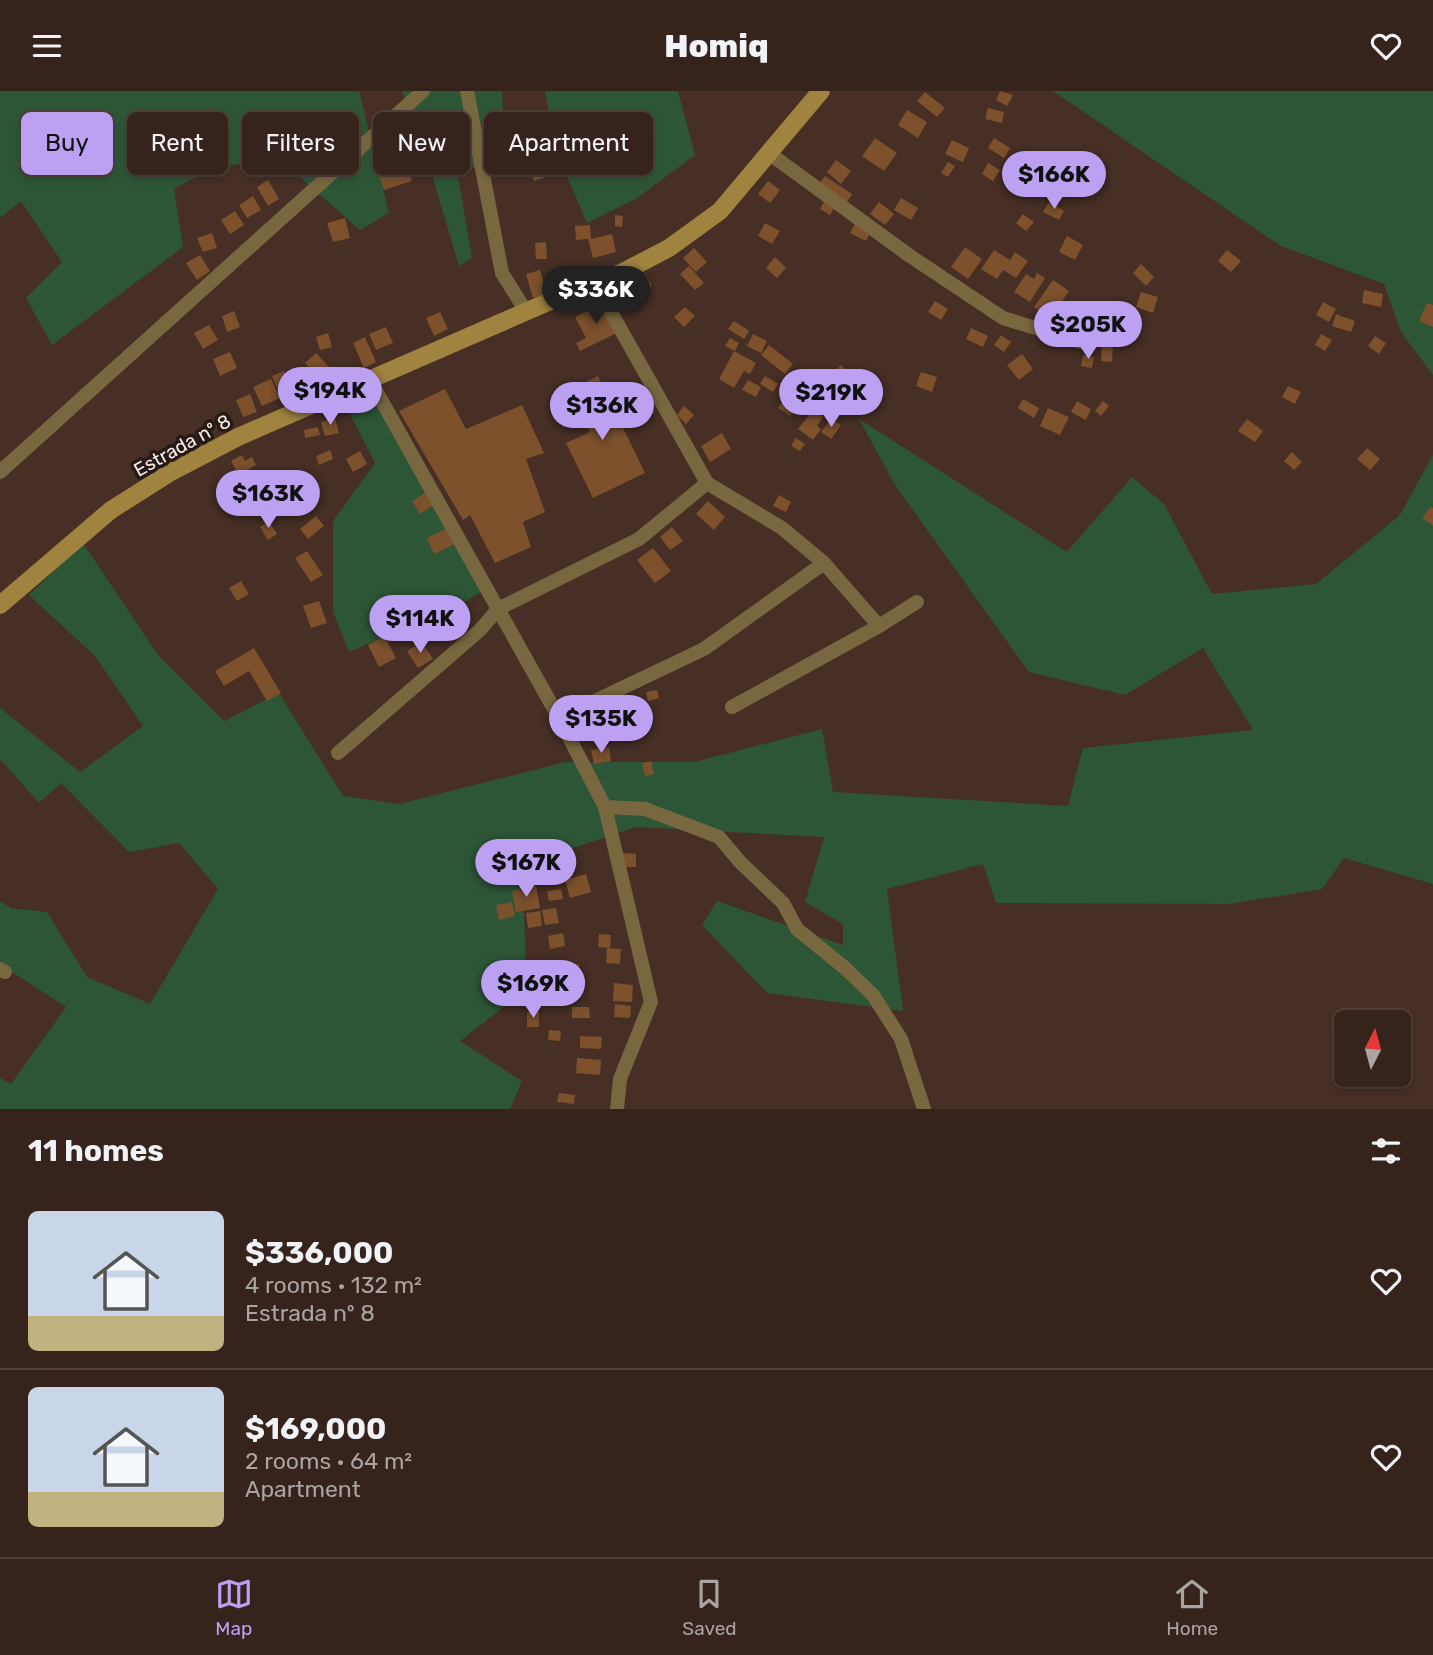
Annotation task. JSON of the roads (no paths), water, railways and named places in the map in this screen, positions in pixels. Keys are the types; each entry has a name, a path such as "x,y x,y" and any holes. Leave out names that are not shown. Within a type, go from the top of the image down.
{"main road":[{"name":"Estrada nº 8","path":"0,605 111,510 171,472 238,437 594,282 621,273 669,248 720,211 821,91"}],"street":[{"path":"0,472 424,91"},
{"path":"467,91 502,273 527,313"},
{"path":"770,154 910,256 1003,318 1084,342"},
{"path":"594,282 708,483 782,528 824,563 879,627"},
{"path":"370,380 559,717 605,807 652,1002 620,1079 617,1109"},
{"path":"338,753 480,630 498,609 639,539 708,483"},
{"path":"559,717 704,649 824,563"},
{"path":"732,707 879,627 917,602"},
{"path":"605,807 645,809 719,837 740,862 783,903 797,929 873,995 901,1039 924,1109"}]}
